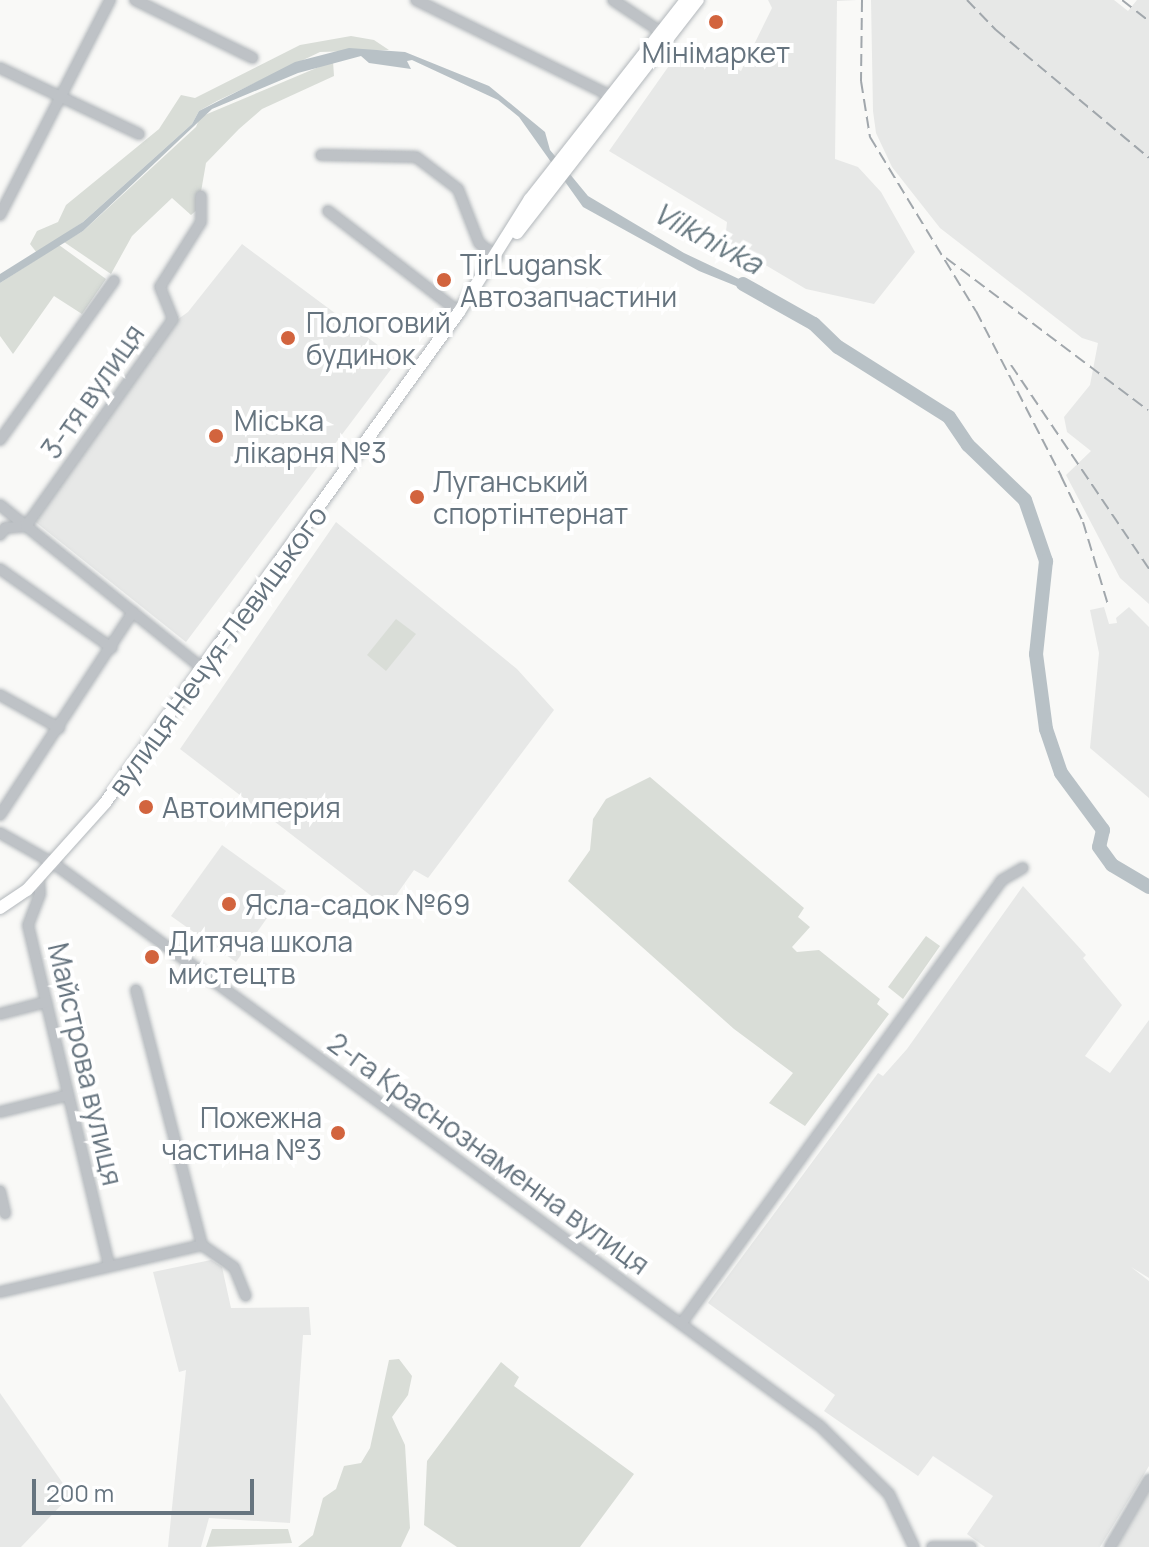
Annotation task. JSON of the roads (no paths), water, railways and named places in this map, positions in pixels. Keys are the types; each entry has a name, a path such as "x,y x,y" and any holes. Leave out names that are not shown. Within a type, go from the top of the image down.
{"main road":[{"path":"578,145 609,95 686,0"},
{"path":"578,145 698,0"},
{"name":"вулиця Нечуя-Левицького","path":"0,908 53,863 105,803 578,145"}],"street":[{"path":"0,215 4,201 64,98 110,0"},
{"path":"135,0 253,58"},
{"path":"416,0 609,95"},
{"path":"613,0 661,32"},
{"path":"0,68 139,134"},
{"path":"321,155 416,157 458,189 479,243 497,257"},
{"name":"3-тя вулиця","path":"26,526 173,319 160,287 201,222 201,196"},
{"path":"328,211 459,312"},
{"path":"0,440 114,281"},
{"path":"0,505 203,669"},
{"path":"0,535 5,528 26,526"},
{"path":"0,569 112,648"},
{"path":"0,815 133,612"},
{"path":"0,695 59,728"},
{"name":"2-га Краснознаменна вулиця","path":"0,833 53,863 846,1448 889,1494 914,1547"},
{"path":"681,1324 1002,880 1023,868"},
{"name":"Майстрова вулиця","path":"39,877 40,894 28,925 109,1264"},
{"path":"136,990 202,1245 234,1267 246,1296"},
{"path":"0,1014 46,1002"},
{"path":"0,1112 68,1095"},
{"path":"0,1191 5,1213"},
{"path":"0,1292 109,1264 202,1245"},
{"path":"1110,1547 1149,1480"},
{"path":"932,1547 971,1547"}],"waterway":[{"name":"Vilkhivka","path":"743,284 814,324 838,347 949,417 968,445 1025,500 1046,561 1036,654 1046,729 1061,773 1103,830 1099,847 1112,865 1149,887"}],"railway":[{"path":"862,0 861,81 870,137 976,311 1061,476 1083,522 1108,605"},
{"path":"967,0 996,30 1149,158"},
{"path":"1122,0 1149,21"},
{"path":"946,258 1148,410"},
{"path":"1011,365 1149,569"}],"place":[{"name":"Мінімаркет","path":"716,22"},
{"name":"TirLugansk Автозапчастини","path":"444,280"},
{"name":"Пологовий будинок","path":"288,338"},
{"name":"Міська лікарня №3","path":"216,436"},
{"name":"Луганський спортінтернат","path":"417,497"},
{"name":"Автоимперия","path":"146,807"},
{"name":"Ясла-садок №69","path":"229,904"},
{"name":"Дитяча школа мистецтв","path":"152,957"},
{"name":"Пожежна частина №3","path":"338,1133"}]}
